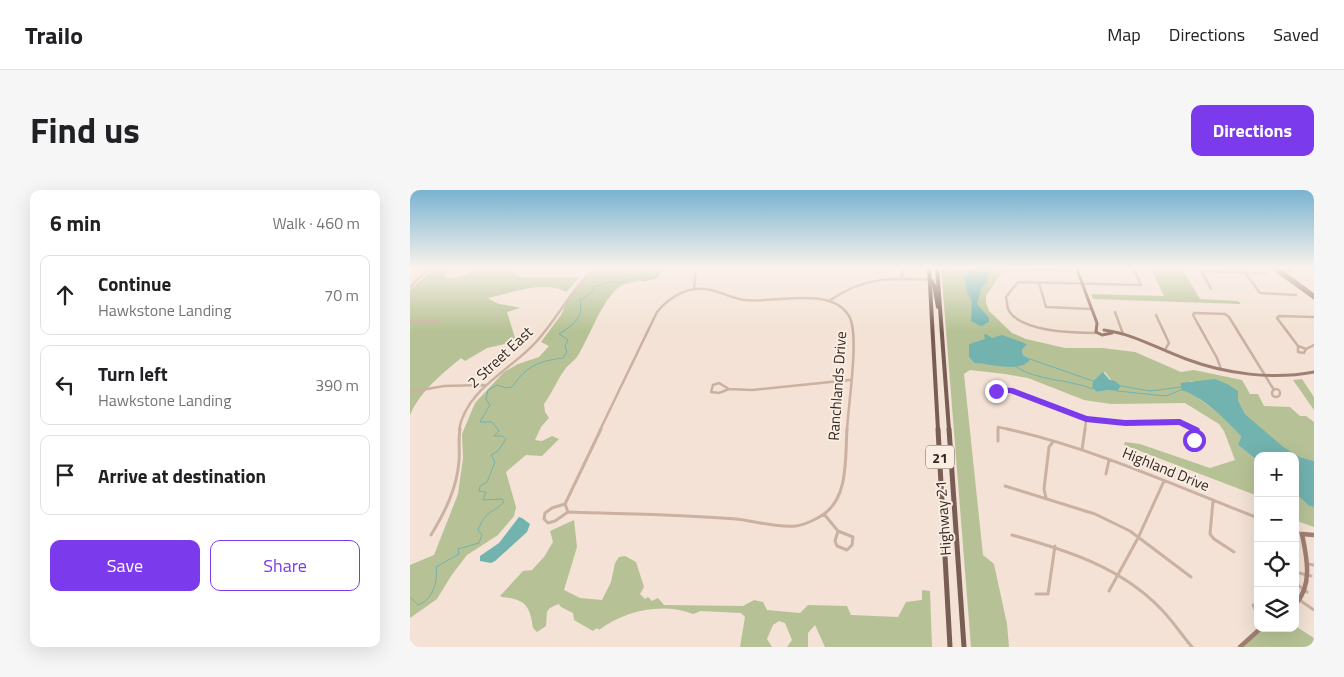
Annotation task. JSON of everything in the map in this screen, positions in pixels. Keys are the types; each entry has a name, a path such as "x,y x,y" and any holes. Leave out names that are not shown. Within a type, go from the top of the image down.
{"main road":[{"name":"Highway 21","path":"930,288 950,647"},
{"path":"935,288 941,316"},
{"name":"Highway 21","path":"939,288 964,647"},
{"path":"1303,288 1314,296"},
{"path":"1240,647 1257,632"}],"street":[{"name":"2 Street East","path":"431,535 449,504 455,487 458,467 459,430 473,398 484,385 528,350 543,333 572,288"},
{"path":"829,301 848,288"},
{"path":"1012,288 1006,297 1007,308 1036,328 1053,331 1089,333 1100,331 1123,334 1166,348 1192,361 1221,369 1265,375 1296,375 1314,372"},
{"path":"1041,288 1046,307 1092,309"},
{"path":"1084,288 1100,331"},
{"path":"1256,288 1260,293 1296,295"},
{"path":"1304,288 1314,296"},
{"name":"Ranchlands Drive","path":"565,504 656,312 662,304 694,289 717,291 739,299 748,300 801,296 829,301 847,314 854,327 841,491 835,502 824,514 800,526 784,527 736,519 568,512"},
{"path":"1115,312 1123,334"},
{"path":"1221,369 1217,358 1193,315 1194,313 1225,314 1229,317 1274,390"},
{"path":"1156,315 1169,343 1166,348"},
{"path":"1306,349 1298,346 1277,318 1279,316 1314,317"},
{"path":"410,321 440,322"},
{"path":"1298,346 1298,352 1304,354 1306,349 1313,346"},
{"path":"729,389 719,393 711,392 713,385 719,384 729,389 752,390 850,380"},
{"path":"410,392 444,386 484,385"},
{"path":"996,390 1010,390 1086,419 1125,423 1180,422 1196,430 1199,437"},
{"path":"1082,450 1086,419"},
{"name":"Highland Drive","path":"998,441 997,430 998,427 1001,427 1082,450 1254,516"},
{"path":"1046,498 1044,489 1049,448 1053,442"},
{"name":"Highland Drive","path":"1106,474 1109,460"},
{"path":"1110,591 1138,538 1164,481"},
{"path":"1005,486 1094,514 1130,531 1191,576"},
{"name":"Highland Drive","path":"1213,501 1210,534 1214,539 1234,552"},
{"path":"565,504 568,512 555,521 548,523 544,519 545,513 552,508 565,504"},
{"path":"824,514 838,531 853,537 854,541 847,550 837,546 835,541 838,531"},
{"path":"1299,533 1314,535"},
{"path":"1302,534 1311,564 1311,576 1307,592 1301,601 1314,610"},
{"path":"1012,535 1055,546 1101,565 1136,587 1160,608 1192,647"},
{"path":"1036,594 1048,594 1055,546"},
{"path":"1299,573 1311,576"},
{"path":"1299,586 1307,592"}],"green space":[{"path":"412,288 531,288 488,298 500,304 520,308 507,312 515,338 509,343 487,348 465,361 461,358 426,390 410,415 410,290"},
{"path":"554,288 569,288 566,292"},
{"path":"577,288 618,288 608,299 596,319 577,357 563,372 544,404 545,412 549,418 541,427 535,440 542,441 552,436 559,439 542,456 526,455 506,472 516,507 514,516 498,535 467,555 437,599 410,618 410,565 434,555 458,494 463,458 462,434 475,403 504,372 518,364 539,357 549,346 541,342 561,315 568,299"},
{"path":"943,288 991,288 986,296 989,311 1012,333 1026,339 1065,348 1102,348 1135,352 1181,372 1194,370 1242,380 1250,394 1258,394 1264,406 1290,407 1300,416 1306,416 1314,422 1314,461 1300,457 1299,452 1291,452 1281,446 1245,414 1238,400 1192,381 1187,383 1190,392 1230,422 1241,436 1238,445 1254,458 1254,494 1124,445 1125,442 1140,444 1210,468 1235,460 1224,431 1219,424 1185,403 1111,404 1084,400 1028,378 970,370 964,374 983,555 994,564 1007,624 1009,647 971,647","holes":["992,338 1027,344 1022,350 1023,355 1030,359 974,363 969,357 969,344","1105,372 1111,380 1108,390 1097,392 1092,388 1095,379"]},
{"path":"1160,288 1194,288 1200,299 1238,301 1241,304 1093,299 1091,294 1164,296"},
{"path":"1302,379 1314,397 1314,410 1293,380"},
{"path":"1299,497 1309,506 1314,507 1314,527 1299,522"},
{"path":"574,520 577,547 564,590 580,598 602,600 611,582 615,563 619,557 625,556 636,562 644,587 640,594 645,599 648,597 652,601 658,598 664,605 743,606 754,600 763,602 767,610 800,613 808,605 847,606 851,615 898,617 906,602 922,600 922,590 930,591 932,647 825,647 815,625 808,633 808,647 787,647 792,640 785,623 779,621 773,625 767,639 772,647 740,647 745,617 741,613 701,611 693,614 669,609 644,610 632,613 609,623 599,630 597,628 593,631 574,620 573,613 559,604 548,610 546,626 537,632 533,628 530,614 525,605 516,599 500,596 523,571 532,570 544,557 553,542 550,531"},
{"path":"1299,629 1314,638 1314,647 1242,647 1259,632 1299,632"}],"water":[{"path":"966,288 981,288 977,304 989,318 989,322 981,326 971,321 972,301"},
{"path":"986,334 992,338 1002,335 1027,344 1022,350 1023,355 1030,359 1020,366 1013,367 974,363 969,357 969,344 985,339 984,335"},
{"path":"1103,372 1110,380 1115,381 1121,386 1117,391 1097,392 1092,388 1093,381"},
{"path":"1215,379 1227,384 1238,391 1238,400 1245,414 1282,446 1292,452 1254,452 1254,458 1238,445 1241,436 1229,423 1205,403 1181,390 1181,383"},
{"path":"1299,456 1314,461 1314,507 1309,506 1299,497"},
{"path":"519,517 530,524 527,532 495,561 491,563 480,561 480,556 499,543"}],"waterway":[{"path":"410,597 418,605 427,599 435,584 436,567 459,554 458,549 479,543 482,535 478,530 484,519 504,502 502,499 483,500 486,492 479,491 480,486 487,482 495,462 491,455 498,451 506,439 502,436 494,436 499,431 492,422 480,422 490,405 486,399 488,390 497,385 506,388 512,387 528,369 540,363 563,358 567,352 565,346 568,340 559,334 576,320 580,312 580,300 593,292 594,288"},
{"path":"1030,359 1093,381"},
{"path":"1016,367 1034,375 1093,389"},
{"path":"1121,386 1151,391 1181,387"},
{"path":"1117,391 1166,396 1181,390"}],"route":[{"path":"996,391 1010,390 1086,419 1125,423 1180,422 1196,430 1199,437 1194,440"}]}
